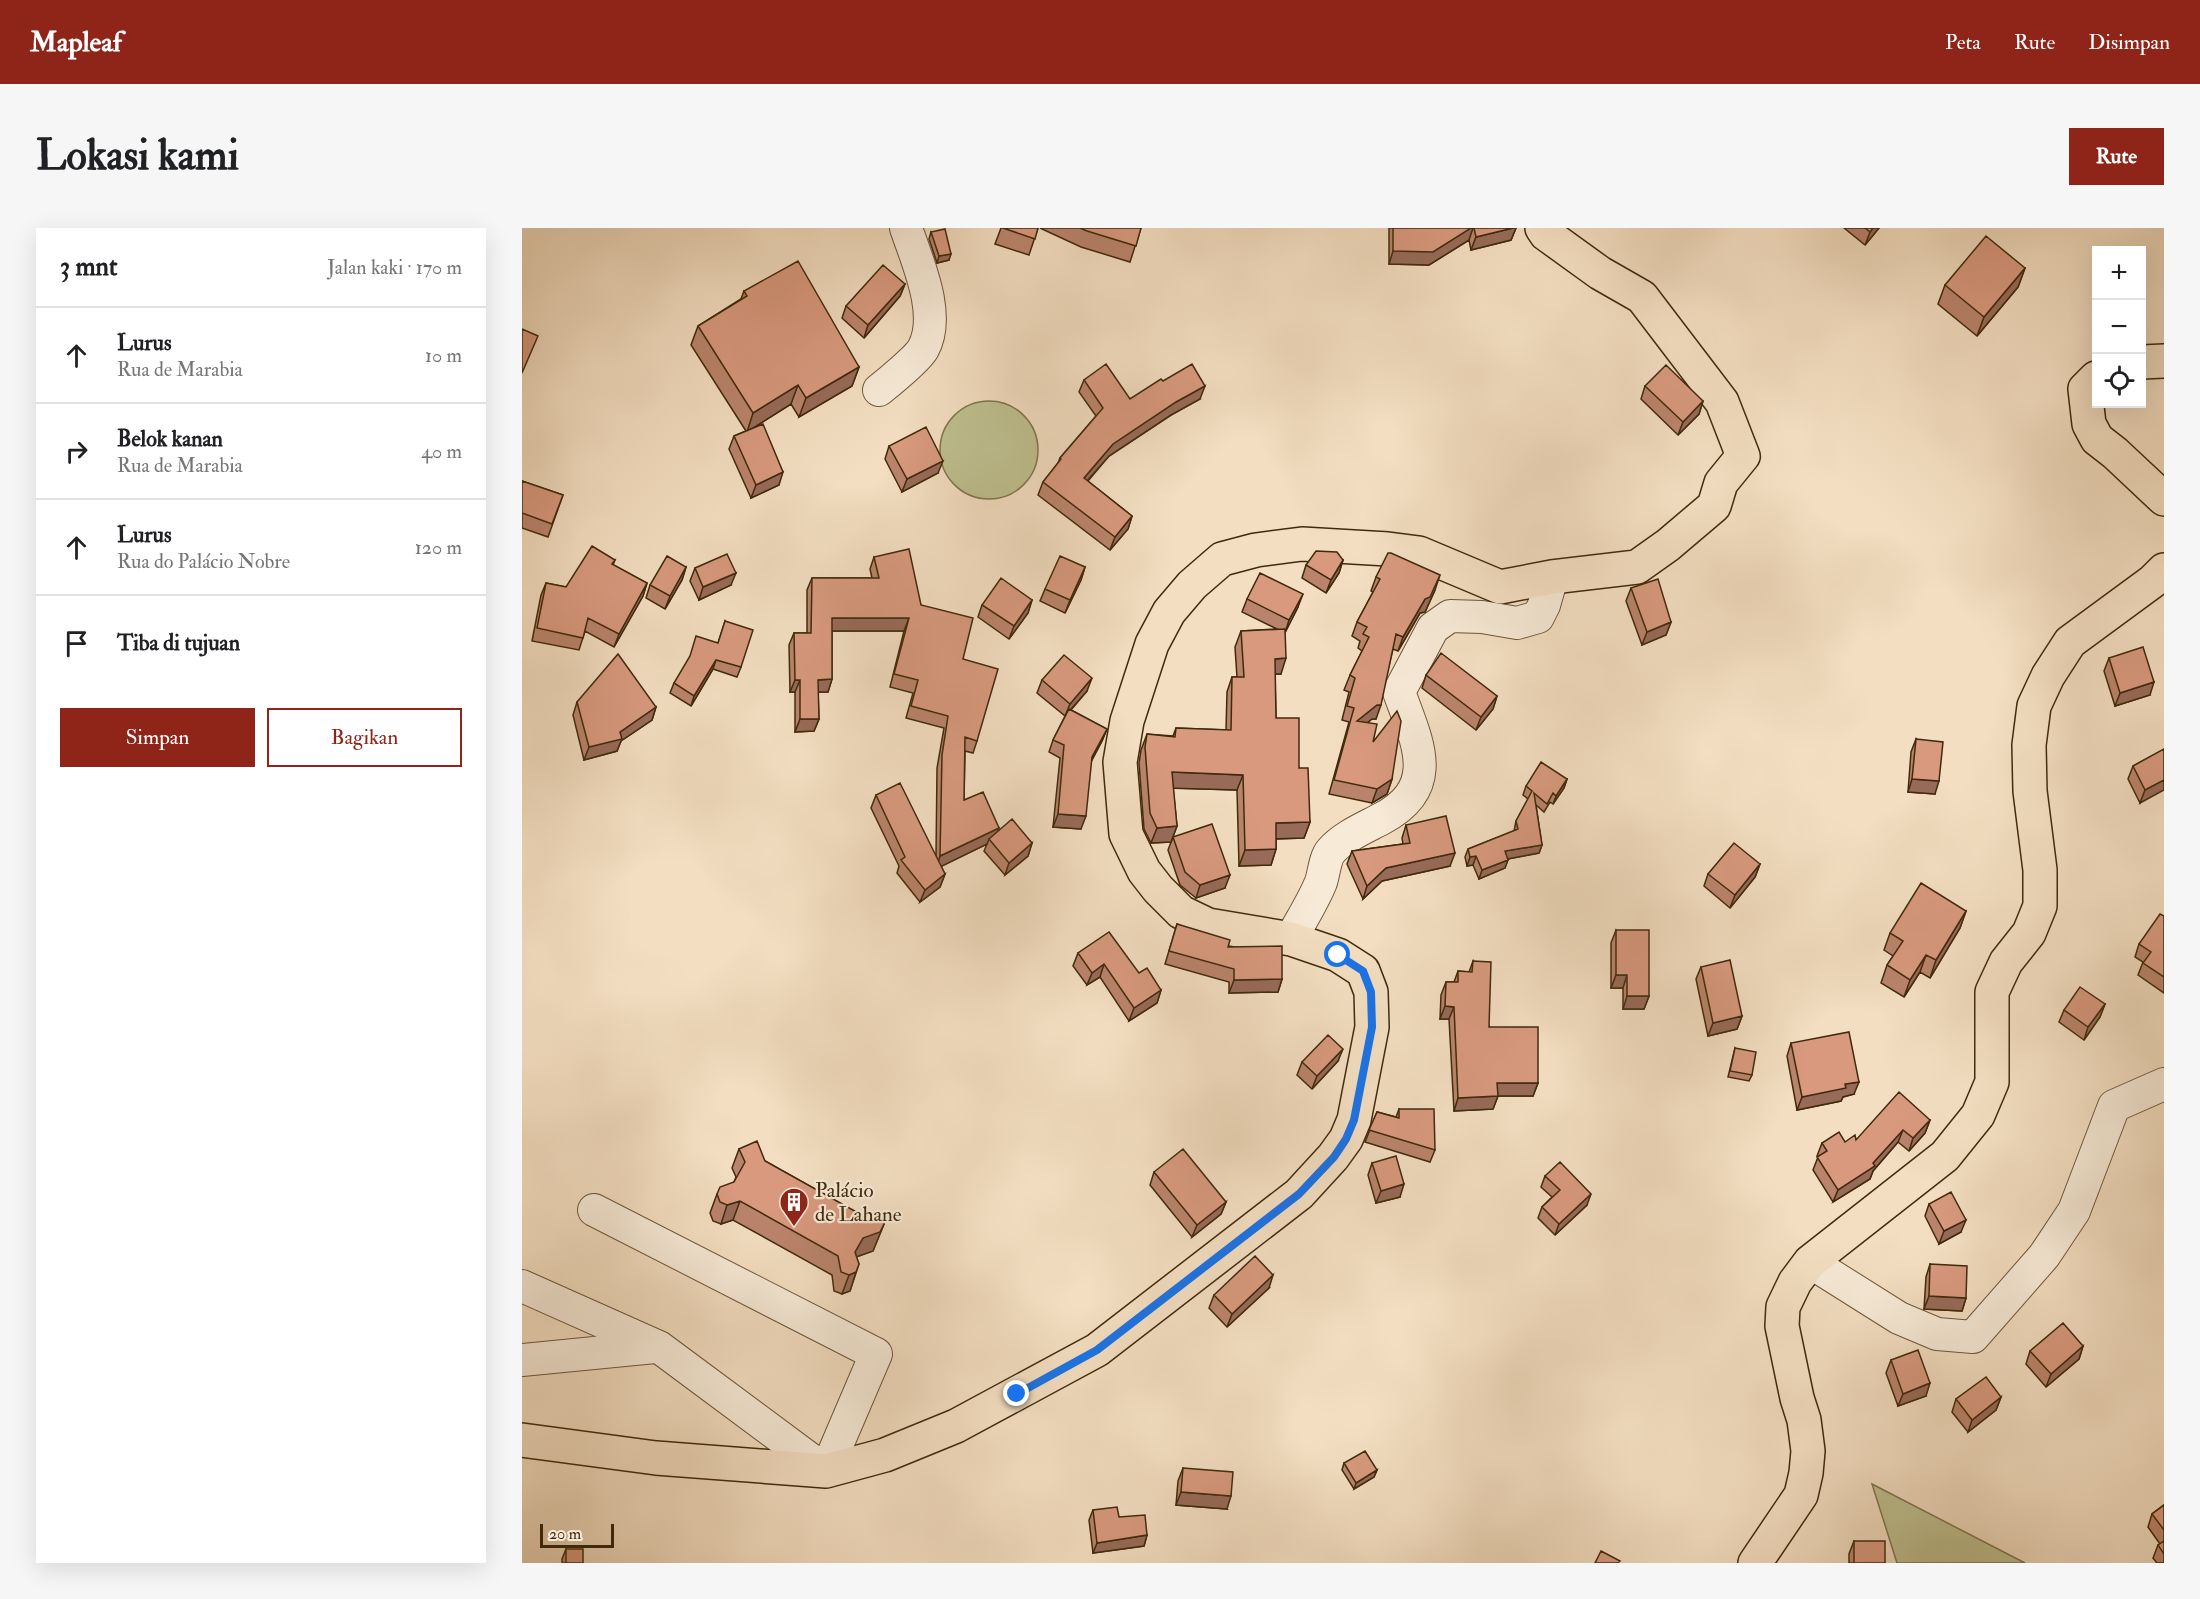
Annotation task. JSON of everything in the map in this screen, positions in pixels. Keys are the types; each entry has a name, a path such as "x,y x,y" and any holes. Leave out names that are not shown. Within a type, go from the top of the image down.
{"main road":[{"path":"522,1440 656,1458 826,1471 885,1455 956,1426 1097,1350 1299,1194 1334,1157 1346,1139 1354,1120 1372,1027 1371,992 1363,971 1338,955 1291,939 1208,925 1181,912 1158,889 1144,871 1126,834 1120,762 1127,721 1152,644 1169,612 1192,585 1222,559 1256,550 1302,544 1388,549 1419,554 1500,587 1552,577 1637,567 1668,545 1714,506 1721,483 1743,456 1722,402 1642,297 1600,273 1546,234 1542,228"},
{"path":"2146,362 2164,361"},
{"path":"2092,383 2085,389 2089,424 2097,439 2163,498"},
{"path":"1755,1563 1801,1495 1806,1473 1808,1451 1804,1420 1785,1346 1783,1307 1795,1282 1810,1262 1945,1156 1978,1115 1992,1082 1992,992 2006,962 2029,933 2040,906 2040,870 2030,791 2029,745 2034,706 2048,676 2070,642 2153,581 2164,570"}],"street":[{"path":"879,390 923,349 930,326 928,298 906,228"},
{"path":"1291,939 1314,897 1329,852 1355,832 1394,812 1410,796 1419,776 1419,747 1399,692 1433,628 1450,616 1482,617 1516,623 1538,617 1552,577"},
{"path":"1810,1262 1899,1318 1937,1334 1973,1337 2044,1256 2074,1211 2114,1106 2164,1084"},
{"path":"522,1286 659,1347 826,1471 876,1354 594,1210"},
{"path":"522,1360 659,1347"}],"green space":[{"path":"989,401 1008,405 1024,415 1034,431 1038,450 1034,469 1024,485 1008,495 989,499 970,495 954,485 944,469 940,450 944,431 954,415 970,405"},
{"path":"1872,1484 2025,1563 1897,1563"}],"building":[{"path":"1003,228 1038,228 1035,239"},
{"path":"1080,228 1141,228 1136,246"},
{"path":"1393,228 1471,228 1433,252 1393,251"},
{"path":"1474,228 1513,228 1476,237"},
{"path":"945,229 951,254 939,256 931,232"},
{"path":"1986,236 2025,268 1984,317 1945,285"},
{"path":"798,261 859,367 806,398 798,385 753,413 698,326 747,296 744,291"},
{"path":"883,265 905,284 868,325 846,306"},
{"path":"522,329 538,336 522,373"},
{"path":"1106,364 1130,399 1161,379 1163,381 1192,364 1205,386 1176,402 1113,444 1084,478 1132,516 1115,537 1043,482 1060,458 1103,408 1084,380"},
{"path":"1666,365 1703,401 1683,422 1645,386"},
{"path":"763,424 783,472 756,485 734,436"},
{"path":"926,427 943,461 907,479 889,446"},
{"path":"522,481 563,495 552,524 522,513"},
{"path":"592,546 615,560 612,564 647,583 619,634 588,618 583,638 537,628 546,583 566,587"},
{"path":"909,549 921,605 973,618 963,659 998,669 977,741 965,737 964,800 983,792 999,828 940,856 942,755 948,716 911,706 918,680 894,674 909,618 832,618 832,679 818,680 819,719 800,719 800,680 795,680 794,633 811,633 812,578 879,578 874,557"},
{"path":"1316,551 1337,552 1343,560 1331,580 1306,565"},
{"path":"1388,553 1440,575 1430,597 1425,599 1403,637 1396,634 1381,705 1377,705 1357,721 1377,724 1373,742 1397,711 1401,721 1392,779 1377,789 1334,780 1354,708 1347,706 1355,678 1350,675 1369,637 1363,634 1367,627 1357,622 1380,579 1376,577"},
{"path":"727,554 736,573 703,587 695,568"},
{"path":"667,556 686,567 670,596 650,585"},
{"path":"1060,556 1085,567 1070,600 1045,589"},
{"path":"1260,573 1303,594 1289,620 1247,599"},
{"path":"1001,578 1032,600 1014,626 982,605"},
{"path":"1658,579 1671,622 1647,632 1631,588"},
{"path":"725,621 753,630 741,667 716,660 694,696 674,683 690,656 696,636 718,643"},
{"path":"1285,629 1286,658 1275,659 1276,718 1299,718 1299,768 1308,768 1310,822 1276,823 1276,849 1245,850 1243,775 1172,772 1177,826 1157,828 1150,813 1145,747 1147,734 1175,737 1176,728 1231,730 1232,677 1244,677 1241,631"},
{"path":"2143,647 2154,682 2120,693 2109,658"},
{"path":"1441,653 1497,696 1481,717 1426,675"},
{"path":"618,654 656,707 620,732 622,739 589,747 577,702"},
{"path":"1064,655 1092,678 1070,704 1042,680"},
{"path":"1069,709 1107,729 1092,757 1086,816 1058,814 1064,745 1053,740"},
{"path":"1916,739 1943,742 1939,781 1912,779"},
{"path":"2164,749 2164,780 2145,790 2133,766"},
{"path":"1541,762 1567,779 1556,796 1553,793 1547,804 1534,793 1542,845 1505,851 1508,860 1482,870 1476,856 1470,857 1468,849 1518,829 1516,821 1532,791 1526,786"},
{"path":"900,783 945,874 925,890 901,860 905,857 876,795"},
{"path":"1446,816 1455,853 1386,868 1367,886 1352,851 1410,843 1406,825"},
{"path":"1012,819 1032,843 1009,863 989,839"},
{"path":"1212,824 1230,875 1200,885 1185,872 1173,837"},
{"path":"1734,843 1760,864 1735,895 1708,874"},
{"path":"1921,883 1966,911 1936,960 1926,955 1910,980 1887,965 1903,941 1890,933"},
{"path":"2160,914 2164,916 2164,977 2143,963 2151,952 2139,944"},
{"path":"1177,924 1230,940 1228,947 1282,946 1282,979 1234,980 1234,969 1169,951"},
{"path":"1616,930 1649,930 1649,996 1627,996 1627,975 1616,975"},
{"path":"1109,932 1139,973 1147,968 1161,990 1134,1008 1104,964 1092,973 1078,953"},
{"path":"1730,960 1742,1016 1713,1023 1701,967"},
{"path":"1473,961 1491,962 1489,1027 1538,1027 1538,1083 1497,1083 1498,1096 1458,1098 1454,1007 1445,1006 1446,982 1458,982 1458,971 1472,972"},
{"path":"2080,987 2105,1004 2088,1027 2064,1010"},
{"path":"1849,1032 1859,1082 1845,1084 1846,1088 1802,1097 1791,1043"},
{"path":"1328,1035 1343,1049 1317,1076 1302,1062"},
{"path":"1735,1048 1756,1052 1752,1075 1730,1071"},
{"path":"1899,1092 1930,1120 1913,1138 1903,1130 1873,1163 1875,1166 1838,1190 1817,1157 1827,1151 1822,1143 1839,1132 1845,1142 1855,1135 1856,1140"},
{"path":"1399,1109 1434,1109 1435,1150 1369,1130 1377,1112 1399,1118"},
{"path":"757,1141 765,1161 865,1217 878,1211 884,1224 880,1232 863,1238 855,1252 859,1264 856,1272 849,1275 841,1272 838,1256 740,1201 727,1205 720,1202 717,1194 720,1187 734,1182 745,1162 739,1149"},
{"path":"1183,1149 1226,1202 1197,1225 1154,1172"},
{"path":"1396,1156 1404,1184 1381,1191 1372,1163"},
{"path":"1560,1162 1591,1194 1559,1224 1542,1207 1560,1190 1545,1176"},
{"path":"1951,1192 1966,1220 1944,1231 1929,1204"},
{"path":"1255,1256 1273,1275 1232,1314 1214,1295"},
{"path":"1930,1264 1967,1266 1966,1298 1929,1296"},
{"path":"2063,1323 2083,1346 2051,1374 2030,1351"},
{"path":"1918,1350 1930,1383 1903,1394 1891,1360"},
{"path":"1986,1377 2001,1397 1972,1420 1956,1399"},
{"path":"1365,1451 1377,1470 1356,1483 1344,1463"},
{"path":"1183,1468 1233,1472 1231,1496 1181,1492"},
{"path":"2164,1505 2164,1530 2152,1514"},
{"path":"1117,1507 1119,1517 1145,1515 1147,1535 1097,1543 1093,1510"},
{"path":"1854,1541 1885,1541 1885,1563 1854,1563"},
{"path":"2164,1541 2164,1554 2158,1545"},
{"path":"566,1549 583,1549 583,1563 566,1563"},
{"path":"1601,1551 1620,1561 1618,1563 1595,1563"}],"place":[{"name":"Palácio de Lahane","path":"794,1228"}],"route":[{"path":"1017,1394 1097,1350 1299,1194 1334,1157 1346,1139 1354,1120 1372,1027 1371,992 1363,971 1338,955"}]}
